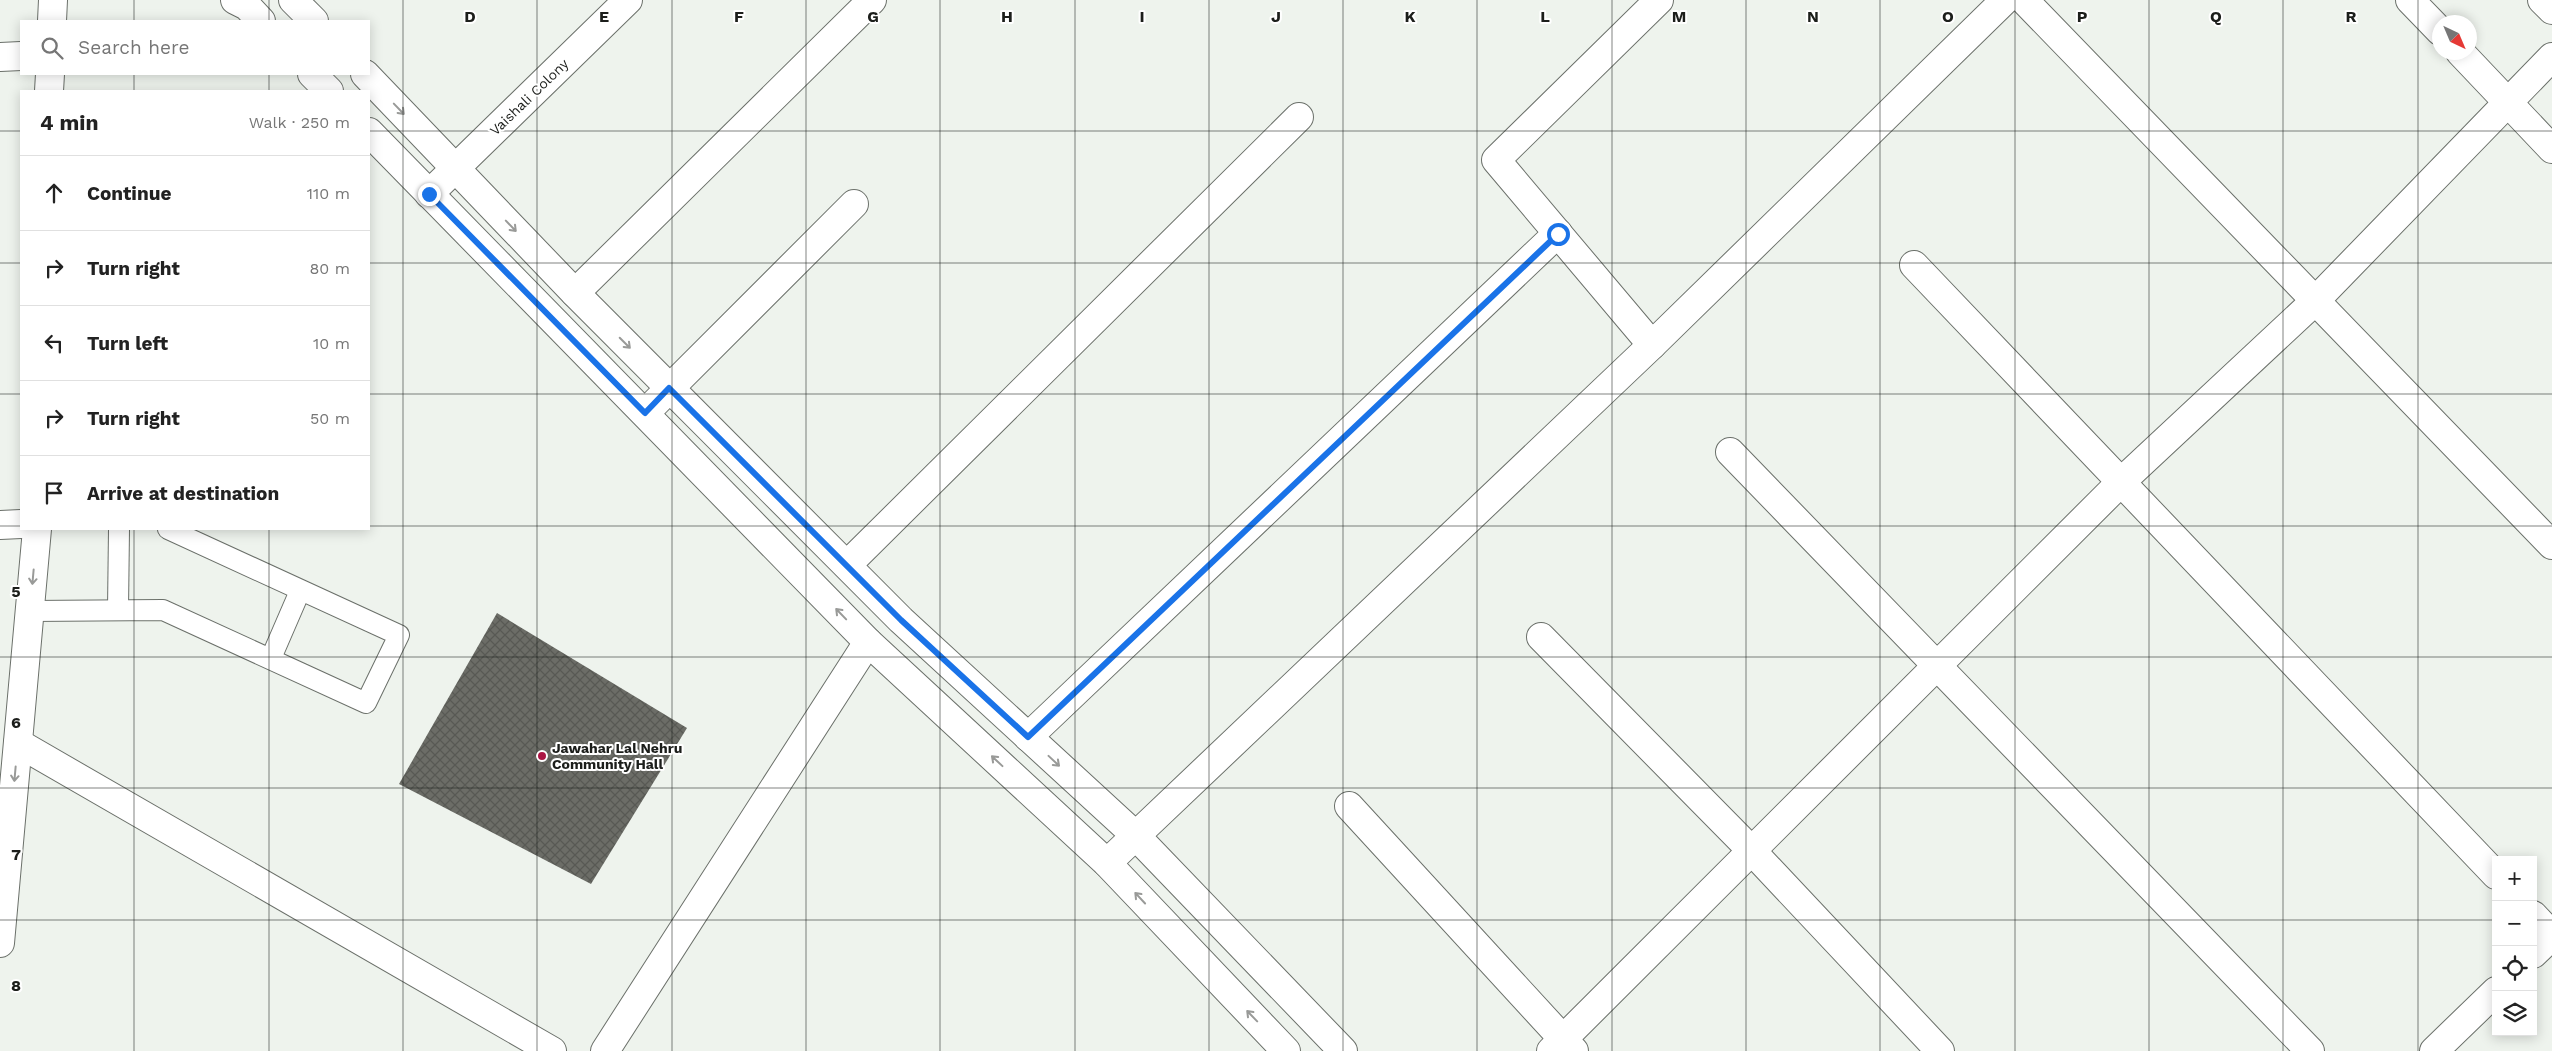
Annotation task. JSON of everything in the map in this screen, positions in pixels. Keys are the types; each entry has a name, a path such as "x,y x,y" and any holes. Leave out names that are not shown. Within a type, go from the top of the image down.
{"street":[{"path":"52,20 53,0"},
{"path":"234,0 247,6 260,20"},
{"path":"294,0 313,20"},
{"name":"Vaishali Colony","path":"429,194 628,0"},
{"path":"575,292 872,0"},
{"path":"1652,344 1496,160 1660,0"},
{"path":"1108,863 1135,835 1652,344 2005,0"},
{"path":"2024,0 2552,545"},
{"path":"2410,0 2432,23"},
{"path":"2542,0 2552,10"},
{"path":"0,57 20,56"},
{"path":"1349,806 1562,1047 1751,850 2121,482 2315,300 2552,57"},
{"path":"2468,60 2552,149"},
{"path":"49,90 50,75"},
{"path":"313,75 328,90"},
{"path":"366,75 669,388 901,620 1135,835 1343,1051"},
{"path":"847,565 1299,117"},
{"path":"370,133 868,642 1108,863 1286,1051"},
{"path":"645,413 854,204"},
{"path":"1028,737 1558,234"},
{"path":"1914,265 2492,872"},
{"path":"1730,452 2310,1051"},
{"path":"0,525 20,524"},
{"path":"0,943 37,530"},
{"path":"1541,637 1751,850 1940,1051"},
{"path":"605,1051 868,642"},
{"path":"18,743 552,1051"},
{"path":"2537,919 2552,935 2537,950"},
{"path":"2434,1051 2492,995"}],"lane":[{"path":"118,530 118,610"},
{"path":"30,611 163,610 272,658 366,703 399,635 170,530"},
{"path":"272,658 300,591"}],"building":[{"name":"Jawahar Lal Nehru Community Hall","path":"497,613 687,728 591,884 399,784"}],"place":[{"name":"Jawahar Lal Nehru Community Hall","path":"542,756"}],"route":[{"path":"429,194 645,413 669,388 901,620 1028,737 1558,234"}]}
